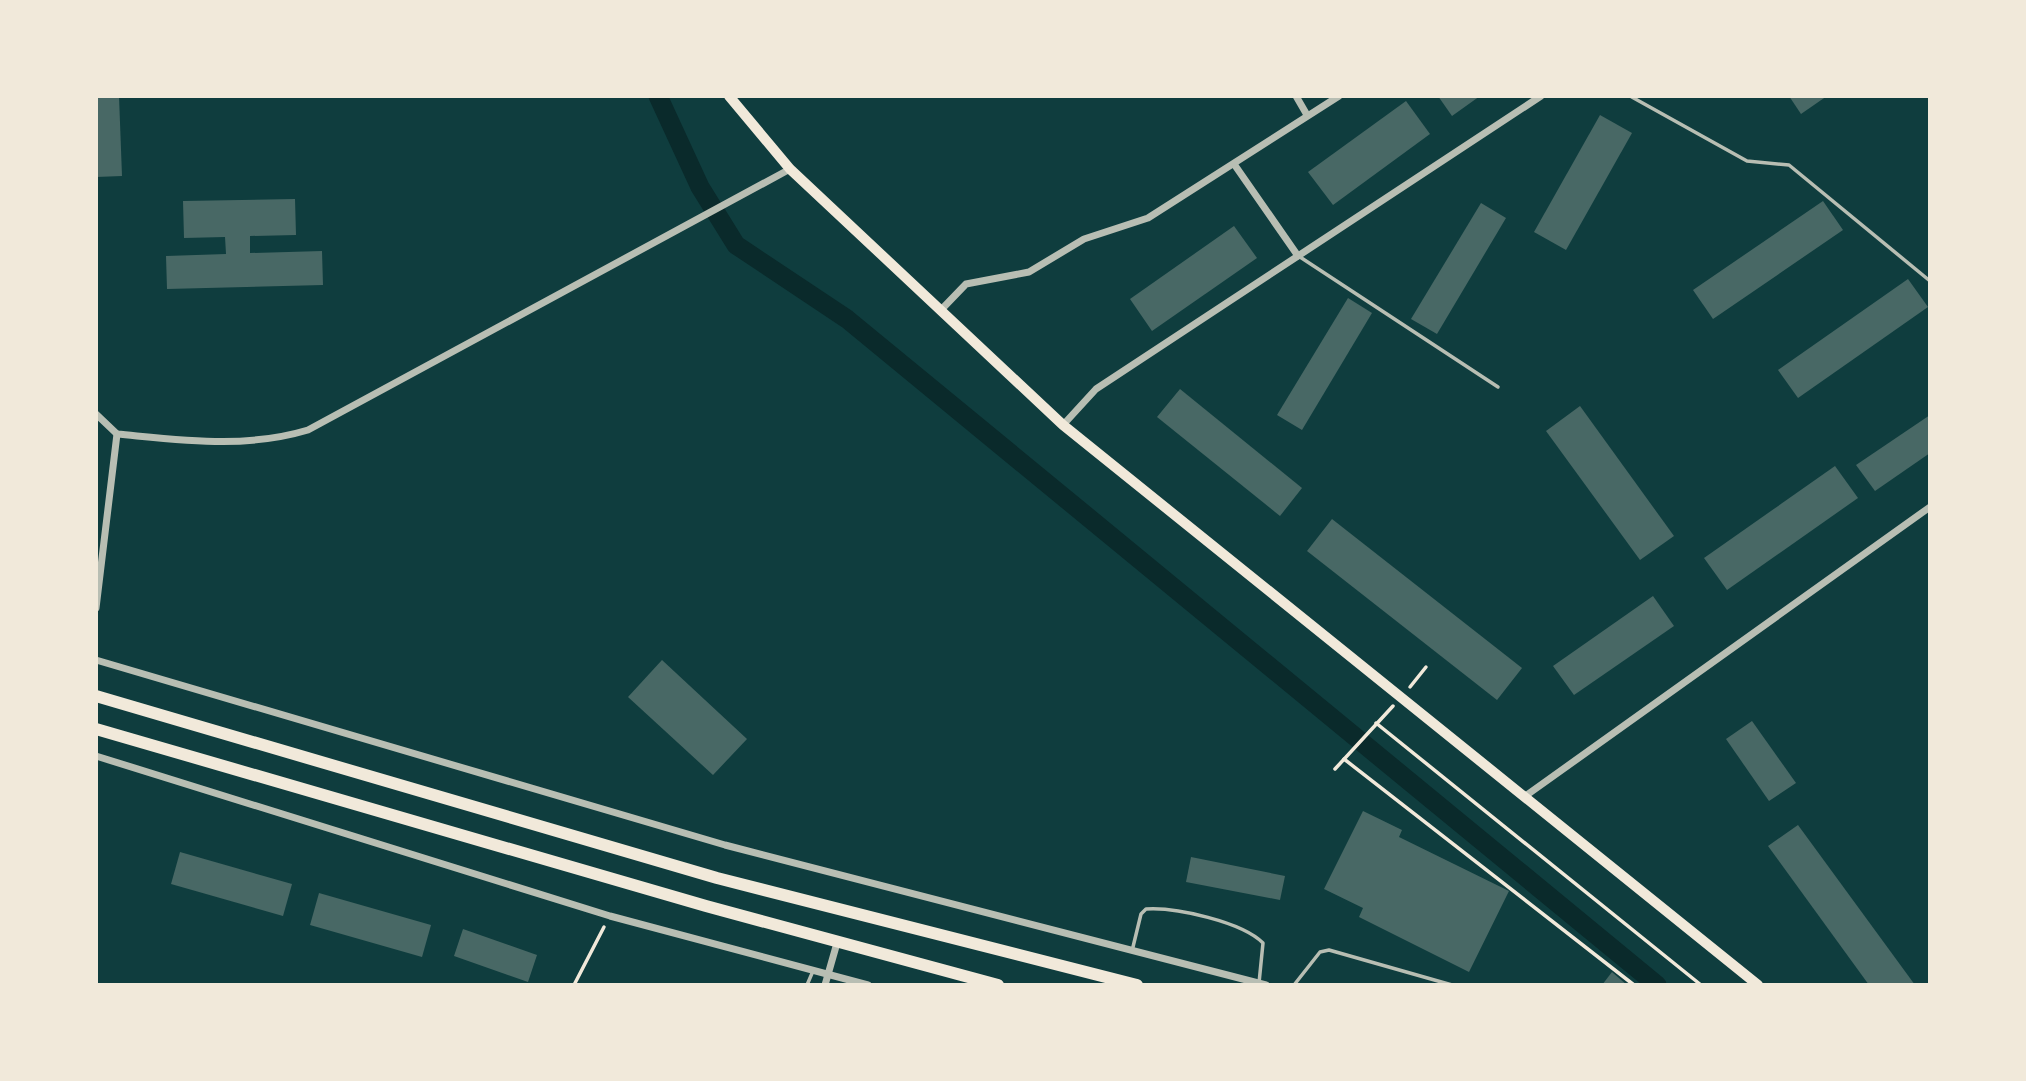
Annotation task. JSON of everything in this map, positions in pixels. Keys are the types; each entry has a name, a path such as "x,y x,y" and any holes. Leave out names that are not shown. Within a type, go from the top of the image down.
{"highway":[{"path":"96,696 717,878 1137,985"},
{"path":"96,729 837,943 998,985"}],"main road":[{"path":"729,96 790,169 1063,425 1758,985"}],"street":[{"path":"1296,96 1307,114"},
{"path":"940,311 966,284 1029,272 1084,239 1148,218 1339,96"},
{"path":"1524,96 1530,104"},
{"path":"1063,425 1096,389 1541,96"},
{"path":"1234,164 1298,256"},
{"path":"96,414 117,434 244,442 277,439 308,430 700,215 790,169"},
{"path":"96,608 117,434"},
{"path":"1524,797 1930,507"},
{"path":"96,660 725,845 1263,984"},
{"path":"96,756 610,916 866,984"},
{"path":"825,985 837,943"}],"lane":[{"path":"1630,96 1747,161 1790,165 1930,281"},
{"path":"1298,256 1498,387"},
{"path":"1132,951 1141,914 1146,909 1158,908 1212,920 1252,931 1264,943 1263,984"},
{"path":"1294,985 1320,951 1329,950 1450,984"},
{"path":"807,985 813,970"}],"path":[{"path":"1335,769 1386,712"},
{"path":"1376,723 1701,985"},
{"path":"1345,757 1634,985"},
{"path":"574,985 610,916"}],"building":[{"path":"96,96 119,96 122,176 96,177"},
{"path":"1438,96 1480,96 1452,116"},
{"path":"1789,96 1827,96 1801,114"},
{"path":"1406,101 1430,134 1333,205 1308,172"},
{"path":"1600,115 1632,133 1566,250 1534,232"},
{"path":"295,199 296,235 250,236 250,253 322,251 323,285 167,289 166,256 226,254 225,237 184,238 183,201"},
{"path":"1823,201 1843,230 1713,319 1693,290"},
{"path":"1481,203 1506,218 1437,334 1411,319"},
{"path":"1234,226 1257,258 1152,331 1130,299"},
{"path":"1908,279 1928,307 1798,398 1778,370"},
{"path":"1348,298 1372,313 1302,430 1277,415"},
{"path":"1180,389 1302,488 1280,516 1157,417"},
{"path":"1580,406 1674,536 1640,560 1546,431"},
{"path":"1930,415 1930,453 1875,491 1856,465"},
{"path":"1835,466 1858,498 1727,590 1704,558"},
{"path":"1332,519 1522,668 1497,700 1307,551"},
{"path":"1653,596 1674,626 1574,695 1553,666"},
{"path":"662,660 747,739 713,775 628,697"},
{"path":"1752,721 1796,783 1769,801 1726,739"},
{"path":"1363,811 1402,830 1399,837 1509,891 1469,972 1359,917 1363,908 1324,889"},
{"path":"1798,825 1915,985 1869,985 1768,846"},
{"path":"180,852 292,884 283,916 171,884"},
{"path":"1191,857 1285,876 1280,900 1186,882"},
{"path":"319,893 431,925 422,957 310,925"},
{"path":"463,929 537,955 528,982 454,956"},
{"path":"1612,972 1627,985 1602,985"}],"waterway":[{"path":"658,96 700,187 736,245 847,319 1657,985"}]}
